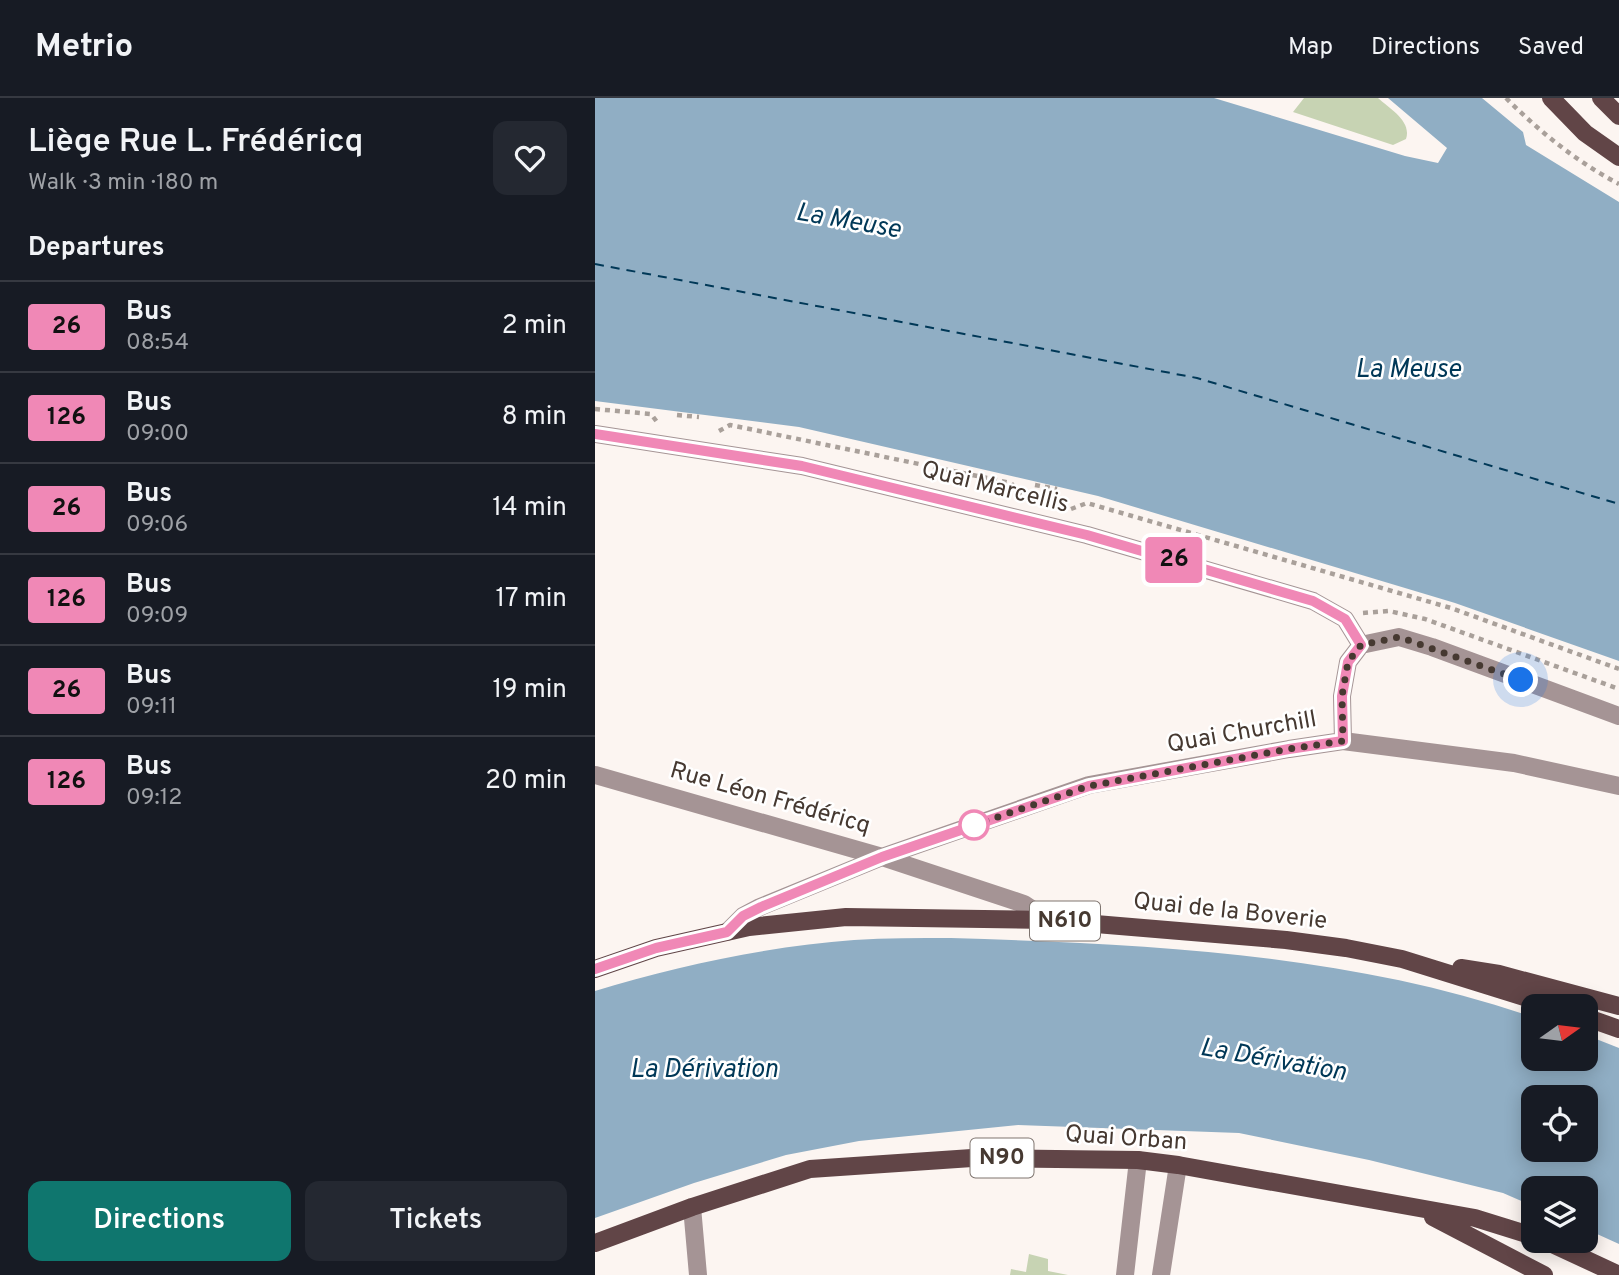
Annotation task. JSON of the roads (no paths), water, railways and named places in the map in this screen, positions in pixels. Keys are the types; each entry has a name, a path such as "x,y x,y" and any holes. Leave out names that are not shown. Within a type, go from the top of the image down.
{"main road":[{"path":"1551,98 1585,134 1619,157"},
{"path":"1601,98 1619,116"},
{"name":"Quai de la Boverie","path":"595,969 656,948 749,927 846,916 1048,920 1286,940 1402,959 1521,996"},
{"name":"N610","path":"1402,959 1499,974 1619,1006"},
{"path":"1598,1021 1619,1028"},
{"name":"Quai Orban","path":"595,1243 692,1207 810,1169 972,1158 1138,1160 1178,1164 1475,1218 1521,1232"},
{"path":"1417,1209 1544,1275"},
{"path":"1572,1253 1619,1275"}],"street":[{"name":"Quai Marcellis","path":"595,433 802,466 1087,535 1313,601 1345,619 1361,645"},
{"path":"1343,741 1342,696 1348,662 1361,645 1399,637 1619,716"},
{"name":"Quai Churchill","path":"882,857 1089,786 1343,741 1514,763 1619,786"},
{"name":"Rue Léon Frédéricq","path":"595,775 882,857 1024,904 1048,920"},
{"name":"Quai de la Boverie","path":"727,932 743,916 761,907 882,857"},
{"path":"1125,1275 1138,1160"},
{"path":"1161,1275 1178,1164"},
{"path":"692,1207 698,1275"}],"water":[{"name":"La Meuse","path":"595,98 1214,98 1405,156 1438,163 1447,148 1388,98 1482,98 1523,132 1526,145 1619,202 1619,661 1455,603 1098,496 799,427 595,401"},
{"name":"La Dérivation","path":"890,938 1024,940 1172,949 1318,965 1391,978 1462,995 1521,1013 1521,1071 1598,1071 1598,1040 1619,1048 1619,1244 1598,1234 1598,1176 1521,1176 1521,1201 1503,1193 1369,1160 1239,1133 1018,1125 859,1141 786,1155 694,1183 595,1218 595,991 690,965 756,952"}]}
